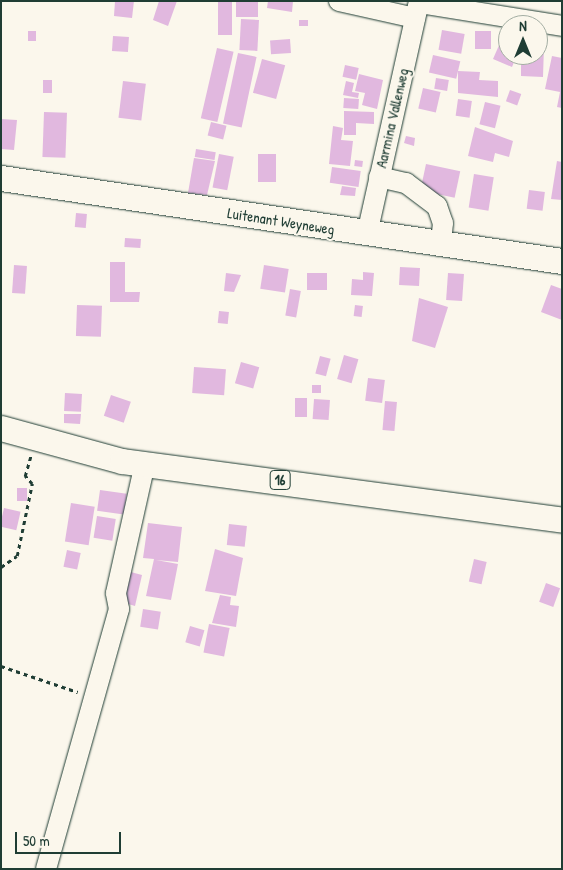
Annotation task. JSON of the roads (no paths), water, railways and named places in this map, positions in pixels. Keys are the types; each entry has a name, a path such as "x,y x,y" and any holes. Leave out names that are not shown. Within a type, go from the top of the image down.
{"main road":[{"name":"Luitenant Weyneweg","path":"1,178 562,262"},
{"name":"16","path":"1,428 35,439 145,463 562,520"}],"street":[{"path":"339,1 417,7 562,26"},
{"name":"Aarmina Vallenweg","path":"367,234 417,7"},
{"path":"379,177 406,183 437,206 443,223 440,243"},
{"path":"46,869 96,698 119,609 116,593 145,463"}]}
